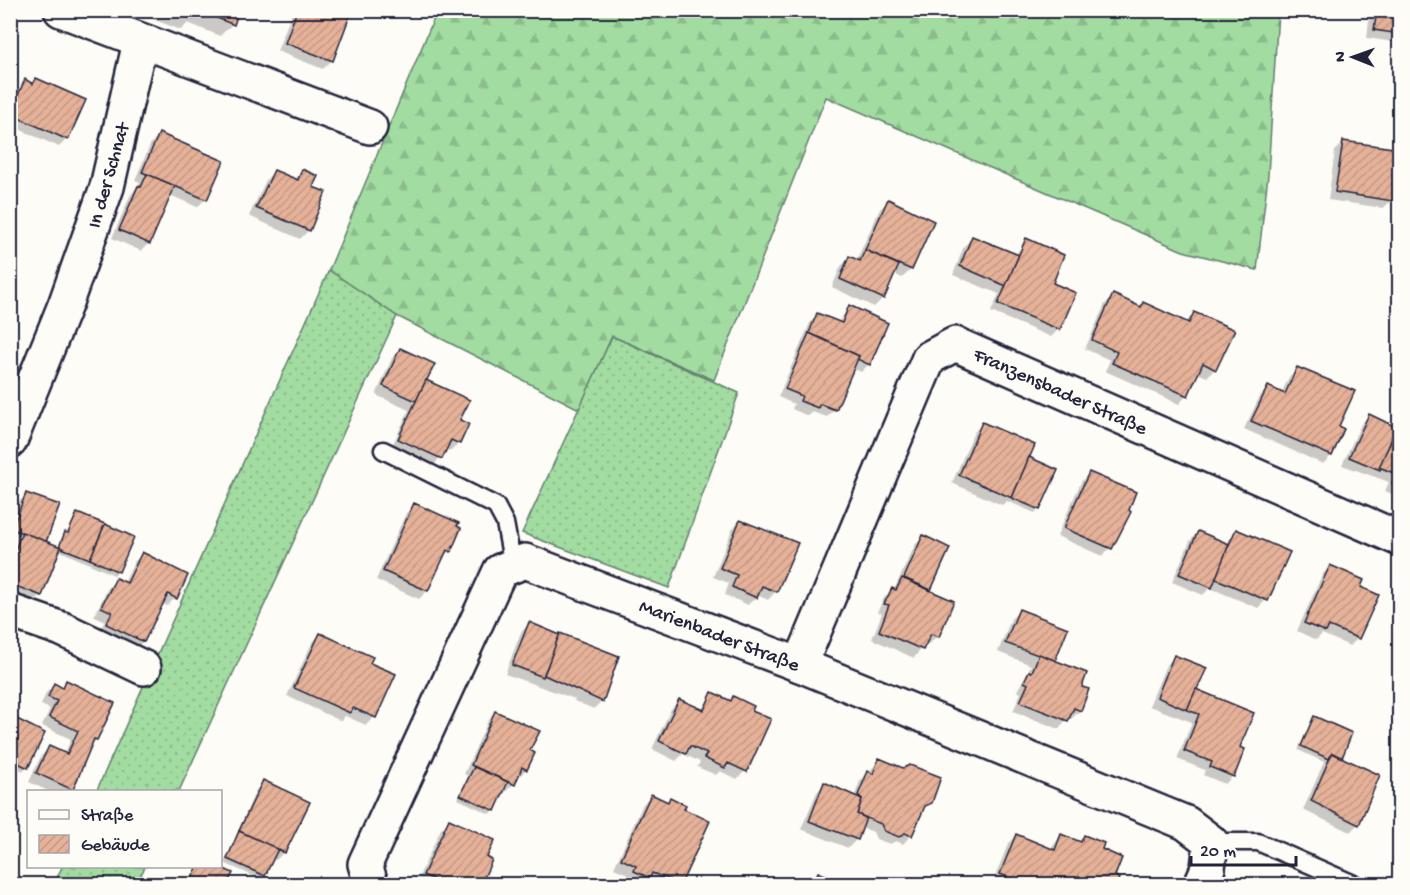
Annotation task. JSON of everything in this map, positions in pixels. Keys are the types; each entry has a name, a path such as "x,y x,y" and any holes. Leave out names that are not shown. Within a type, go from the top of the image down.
{"street":[{"path":"61,10 140,42 370,127"},
{"name":"In der Schnat","path":"10,441 65,305 107,187 140,42"},
{"name":"Franzensbader Straße","path":"800,665 929,358 955,344 1400,539"},
{"name":"Marienbader Straße","path":"513,566 525,561 800,665 1186,824 1211,842"},
{"path":"371,885 365,864 500,571 513,566"},
{"path":"10,611 62,629 144,668"},
{"path":"1201,885 1208,868 1211,842"}],"lane":[{"path":"383,450 496,506 505,523 513,566"},
{"path":"1211,842 1258,842 1354,885"}],"green space":[{"path":"437,11 1278,11 1268,175 1257,270 1183,251 826,97 714,380 612,336 579,409 397,316 329,270"},
{"path":"329,270 397,316 179,790 97,790"},
{"path":"612,336 739,393 669,588 522,533"},
{"path":"61,868 144,868 136,884 54,884"}],"building":[{"path":"173,10 197,10 194,19"},
{"path":"198,10 239,10 234,25"},
{"path":"297,10 352,10 333,61 285,43"},
{"path":"1377,10 1400,10 1400,34 1374,30"},
{"path":"36,78 86,100 68,140 10,114 25,79 33,84"},
{"path":"159,133 224,161 207,200 142,172"},
{"path":"1343,141 1400,149 1393,201 1335,192"},
{"path":"302,169 318,176 313,187 326,192 310,231 256,208 274,170 298,180"},
{"path":"147,174 175,186 150,244 119,230 138,186 141,187"},
{"path":"888,199 934,221 912,270 865,250"},
{"path":"972,236 1019,255 1006,286 960,266"},
{"path":"1026,238 1064,255 1053,283 1076,293 1060,330 998,304"},
{"path":"865,250 899,265 884,299 840,279 849,256 860,261"},
{"path":"1113,294 1141,307 1143,302 1189,323 1194,312 1235,330 1216,370 1203,363 1188,396 1112,363 1117,352 1092,340"},
{"path":"849,305 888,323 870,365 857,359 859,356 809,333 817,313 842,323"},
{"path":"809,333 859,356 836,410 820,404 818,408 800,401 802,396 785,389"},
{"path":"400,348 435,364 416,401 383,386"},
{"path":"1297,367 1355,391 1339,426 1344,429 1332,456 1251,421 1268,386 1285,394"},
{"path":"426,380 470,400 460,420 469,424 460,444 451,440 442,459 398,439"},
{"path":"1369,414 1396,427 1380,470 1349,457"},
{"path":"982,422 1035,445 1012,498 959,475"},
{"path":"1400,422 1400,486 1392,483 1396,474 1379,467"},
{"path":"1029,457 1058,470 1040,510 1012,498"},
{"path":"1089,472 1136,492 1129,510 1131,512 1112,549 1064,528"},
{"path":"26,493 60,505 46,542 12,529"},
{"path":"414,503 459,523 457,526 461,528 451,552 447,550 428,591 383,571"},
{"path":"77,513 105,524 90,559 59,547"},
{"path":"740,520 798,543 777,592 762,586 757,598 732,587 737,575 720,568"},
{"path":"105,524 134,537 119,572 90,559"},
{"path":"1236,529 1290,552 1268,601 1214,578"},
{"path":"1198,531 1229,544 1212,588 1179,574"},
{"path":"22,532 61,547 42,596 10,584 10,563"},
{"path":"923,535 950,548 931,590 904,578"},
{"path":"142,552 188,575 177,599 168,594 144,642 106,624 112,612 101,607 116,578 127,583"},
{"path":"1330,565 1364,580 1361,587 1379,595 1359,639 1329,626 1326,632 1304,623"},
{"path":"902,578 954,601 939,637 931,634 923,650 879,631 889,605 884,604 892,588 896,590"},
{"path":"1019,609 1068,628 1055,661 1005,643"},
{"path":"529,622 560,635 543,677 512,665"},
{"path":"320,633 373,657 370,663 396,674 376,718 353,708 350,713 294,688"},
{"path":"560,633 619,656 603,702 544,675"},
{"path":"1039,654 1087,673 1082,687 1089,689 1081,711 1074,708 1068,721 1020,702 1028,684 1024,682 1029,671 1032,672"},
{"path":"1174,655 1207,668 1187,710 1157,697"},
{"path":"66,680 115,703 97,740 94,739 73,790 36,773 49,746 67,754 78,731 49,717 57,701 48,697 54,683 63,688"},
{"path":"1196,689 1254,713 1240,747 1245,749 1234,777 1210,767 1212,762 1184,751 1199,714 1187,710"},
{"path":"712,692 731,701 733,696 754,706 752,711 771,719 747,772 728,763 725,768 704,758 707,754 690,746 686,754 659,741 679,699 704,710"},
{"path":"495,711 540,731 530,750 535,753 527,770 522,767 515,785 471,765"},
{"path":"10,716 17,719 10,733"},
{"path":"1314,716 1352,733 1342,758 1332,753 1329,759 1301,746"},
{"path":"17,719 45,733 28,768 10,759 10,733"},
{"path":"1332,753 1380,775 1359,825 1311,801"},
{"path":"879,758 903,768 910,765 941,777 932,803 925,806 912,836 905,833 899,837 884,831 881,824 857,814 862,799 858,795 868,771 873,774"},
{"path":"474,767 508,782 495,811 460,795"},
{"path":"263,780 310,802 285,853 239,831"},
{"path":"824,782 862,799 857,814 866,818 858,840 809,821"},
{"path":"651,794 668,802 670,797 686,805 684,809 710,821 681,884 652,873 650,878 634,871 636,866 621,859"},
{"path":"449,819 495,840 487,857 492,860 483,880 477,878 474,884 445,884 423,875"},
{"path":"239,831 278,849 265,876 227,859"},
{"path":"1016,834 1055,850 1061,834 1081,842 1084,835 1104,843 1102,849 1122,858 1115,876 1119,878 1117,884 1027,884 1000,874"},
{"path":"197,868 222,868 233,873 227,884 203,882 202,884 189,884"},
{"path":"818,872 846,884 813,884"},
{"path":"1276,879 1287,884 1273,884"}]}
